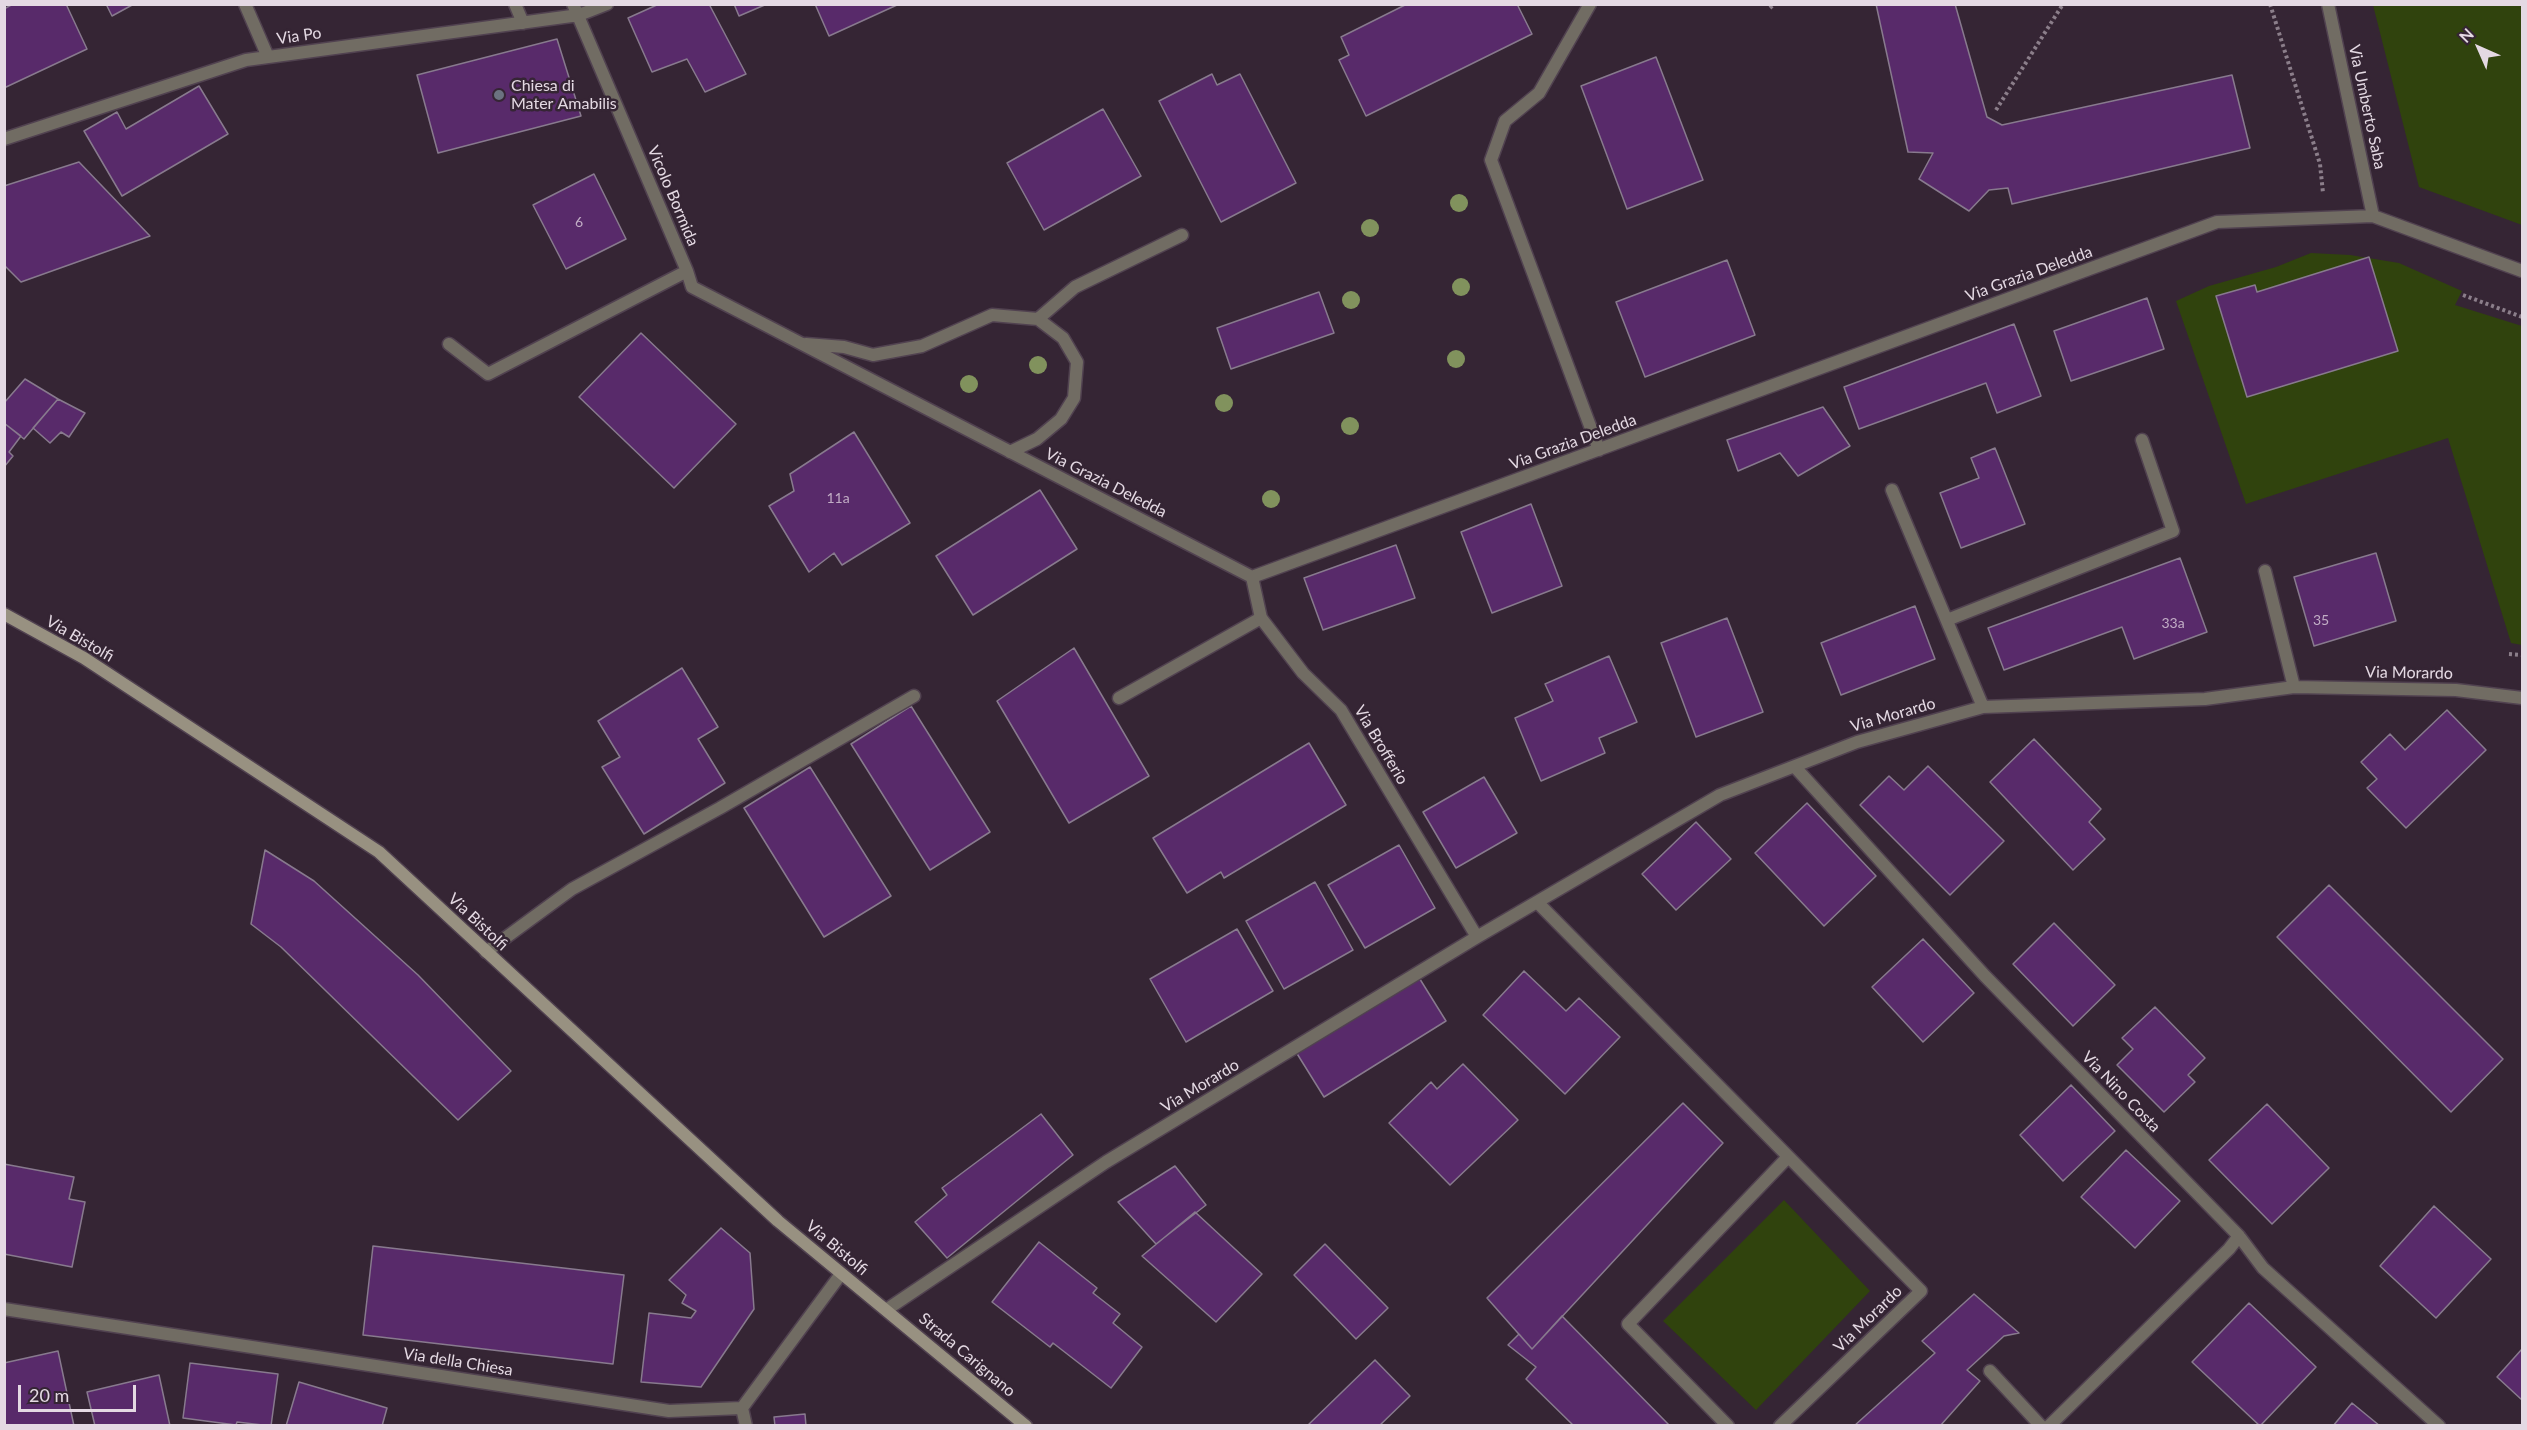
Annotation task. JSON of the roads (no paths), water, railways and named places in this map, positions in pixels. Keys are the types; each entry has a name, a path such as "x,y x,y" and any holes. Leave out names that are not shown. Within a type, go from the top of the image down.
{"street":[{"path":"245,4 268,57"},
{"path":"515,4 523,23"},
{"name":"Via Po","path":"4,139 246,60 523,23 607,4"},
{"path":"1590,4 1539,93 1505,121 1491,160 1599,450"},
{"name":"Via Umberto Saba","path":"2328,4 2373,216"},
{"name":"Vicolo Bormida","path":"449,344 488,374 687,271 576,10"},
{"name":"Via Grazia Deledda","path":"687,271 692,287 1252,578 2217,222 2373,216 2523,271"},
{"path":"1038,319 1075,287 1182,235"},
{"path":"801,344 844,347 873,355 922,346 992,315 1038,319 1063,338 1077,362 1074,398 1061,419 1037,439 1010,452"},
{"path":"1947,620 2173,531 2142,440"},
{"path":"1892,490 1983,707"},
{"path":"2265,571 2294,687"},
{"name":"Via Brofferio","path":"1252,578 1261,618 1303,673 1341,710 1477,937"},
{"name":"Via Bistolfi","path":"4,614 84,658 379,852 778,1221 886,1310"},
{"path":"1119,698 1261,618"},
{"name":"Via Morardo","path":"886,1310 1106,1162 1477,937 1720,795 1857,742 1983,707 2205,699 2294,687 2456,690 2523,698"},
{"path":"486,952 572,889 720,808 914,696"},
{"name":"Via Nino Costa","path":"1795,767 1985,976 2239,1236 2263,1268 2439,1425"},
{"name":"Via Morardo","path":"1538,903 1921,1291 1780,1425"},
{"path":"1728,1425 1628,1324 1788,1157"},
{"path":"2049,1425 2229,1249 2239,1236"},
{"path":"746,1425 742,1408 842,1274"},
{"name":"Via della Chiesa","path":"4,1309 669,1411 742,1408"},
{"name":"Strada Carignano","path":"886,1310 1026,1425"},
{"path":"1990,1371 2042,1425"}],"place":[{"name":"Chiesa di Mater Amabilis","path":"499,95"}]}
